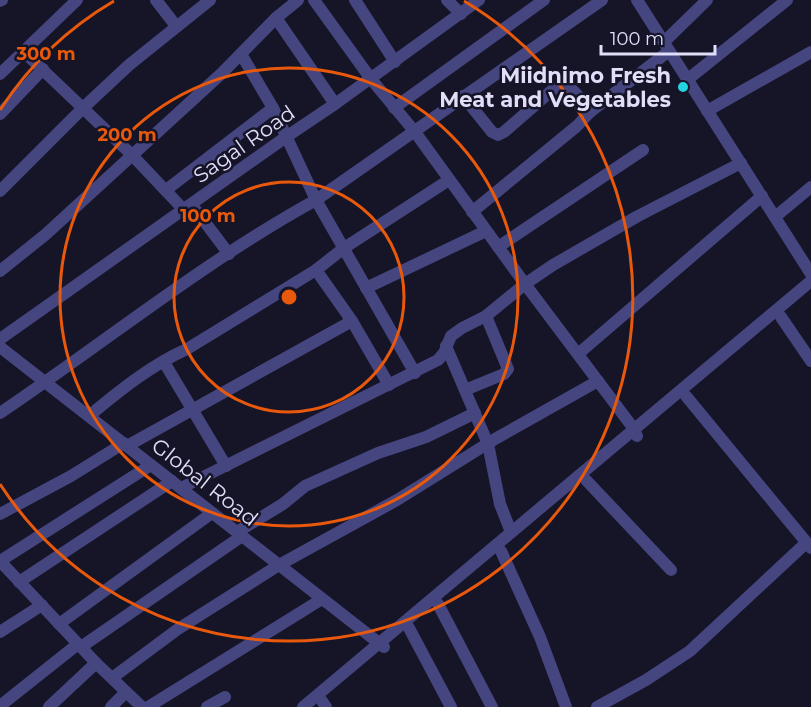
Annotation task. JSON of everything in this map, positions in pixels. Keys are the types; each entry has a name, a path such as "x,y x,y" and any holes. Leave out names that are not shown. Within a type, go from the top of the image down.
{"street":[{"path":"0,74 77,0"},
{"path":"156,0 176,26"},
{"path":"0,191 129,64 210,0"},
{"path":"0,271 45,235 298,0"},
{"path":"314,0 371,79 415,132 635,433"},
{"path":"355,0 395,62"},
{"path":"447,0 460,15"},
{"name":"Sagal Road","path":"0,339 371,79 479,0"},
{"path":"394,108 544,0"},
{"path":"0,413 283,218 316,200 603,0"},
{"path":"637,0 811,274"},
{"path":"472,212 577,126 666,46 707,0"},
{"path":"687,80 787,0"},
{"path":"276,18 335,104"},
{"path":"24,52 166,190 188,207 230,254"},
{"path":"707,111 811,52"},
{"path":"241,54 273,108 316,200 415,373"},
{"path":"0,114 43,69"},
{"path":"464,96 492,132 498,135 562,84 569,87 590,112"},
{"path":"166,190 273,108"},
{"path":"498,247 643,150"},
{"path":"19,582 176,485 226,466 438,360 444,354 451,336 486,316 525,284 638,216 741,163"},
{"path":"89,416 125,386 172,355 187,349 316,270 344,248 449,180"},
{"path":"775,217 811,187"},
{"path":"578,354 762,196"},
{"path":"366,288 486,231"},
{"path":"316,270 352,321 389,385"},
{"path":"321,705 382,646 511,532 635,433 811,281"},
{"path":"303,707 409,628 586,480 635,433 686,396 811,291"},
{"path":"465,390 504,374 508,369 486,316"},
{"path":"781,317 811,361"},
{"path":"0,514 352,321"},
{"path":"446,346 488,444 500,504 511,532"},
{"name":"Global Road","path":"0,347 382,646"},
{"path":"164,362 226,466"},
{"path":"112,678 178,629 279,565 397,500 488,444 598,381"},
{"path":"597,707 646,680 690,651 808,545 686,396"},
{"path":"0,706 80,646 283,504 305,486 378,453 426,437 475,413"},
{"path":"142,707 96,663 19,582 4,572 0,561 151,465"},
{"path":"586,480 671,570"},
{"path":"59,624 212,513"},
{"path":"501,551 540,638 566,707"},
{"path":"148,707 322,599"},
{"path":"438,604 492,707"},
{"path":"0,632 42,605"},
{"path":"409,628 451,707"},
{"path":"49,707 96,663"},
{"path":"111,707 126,692"},
{"path":"207,707 225,698"}],"place":[{"name":"Miidnimo Fresh Meat and Vegetables","path":"683,87"}]}
